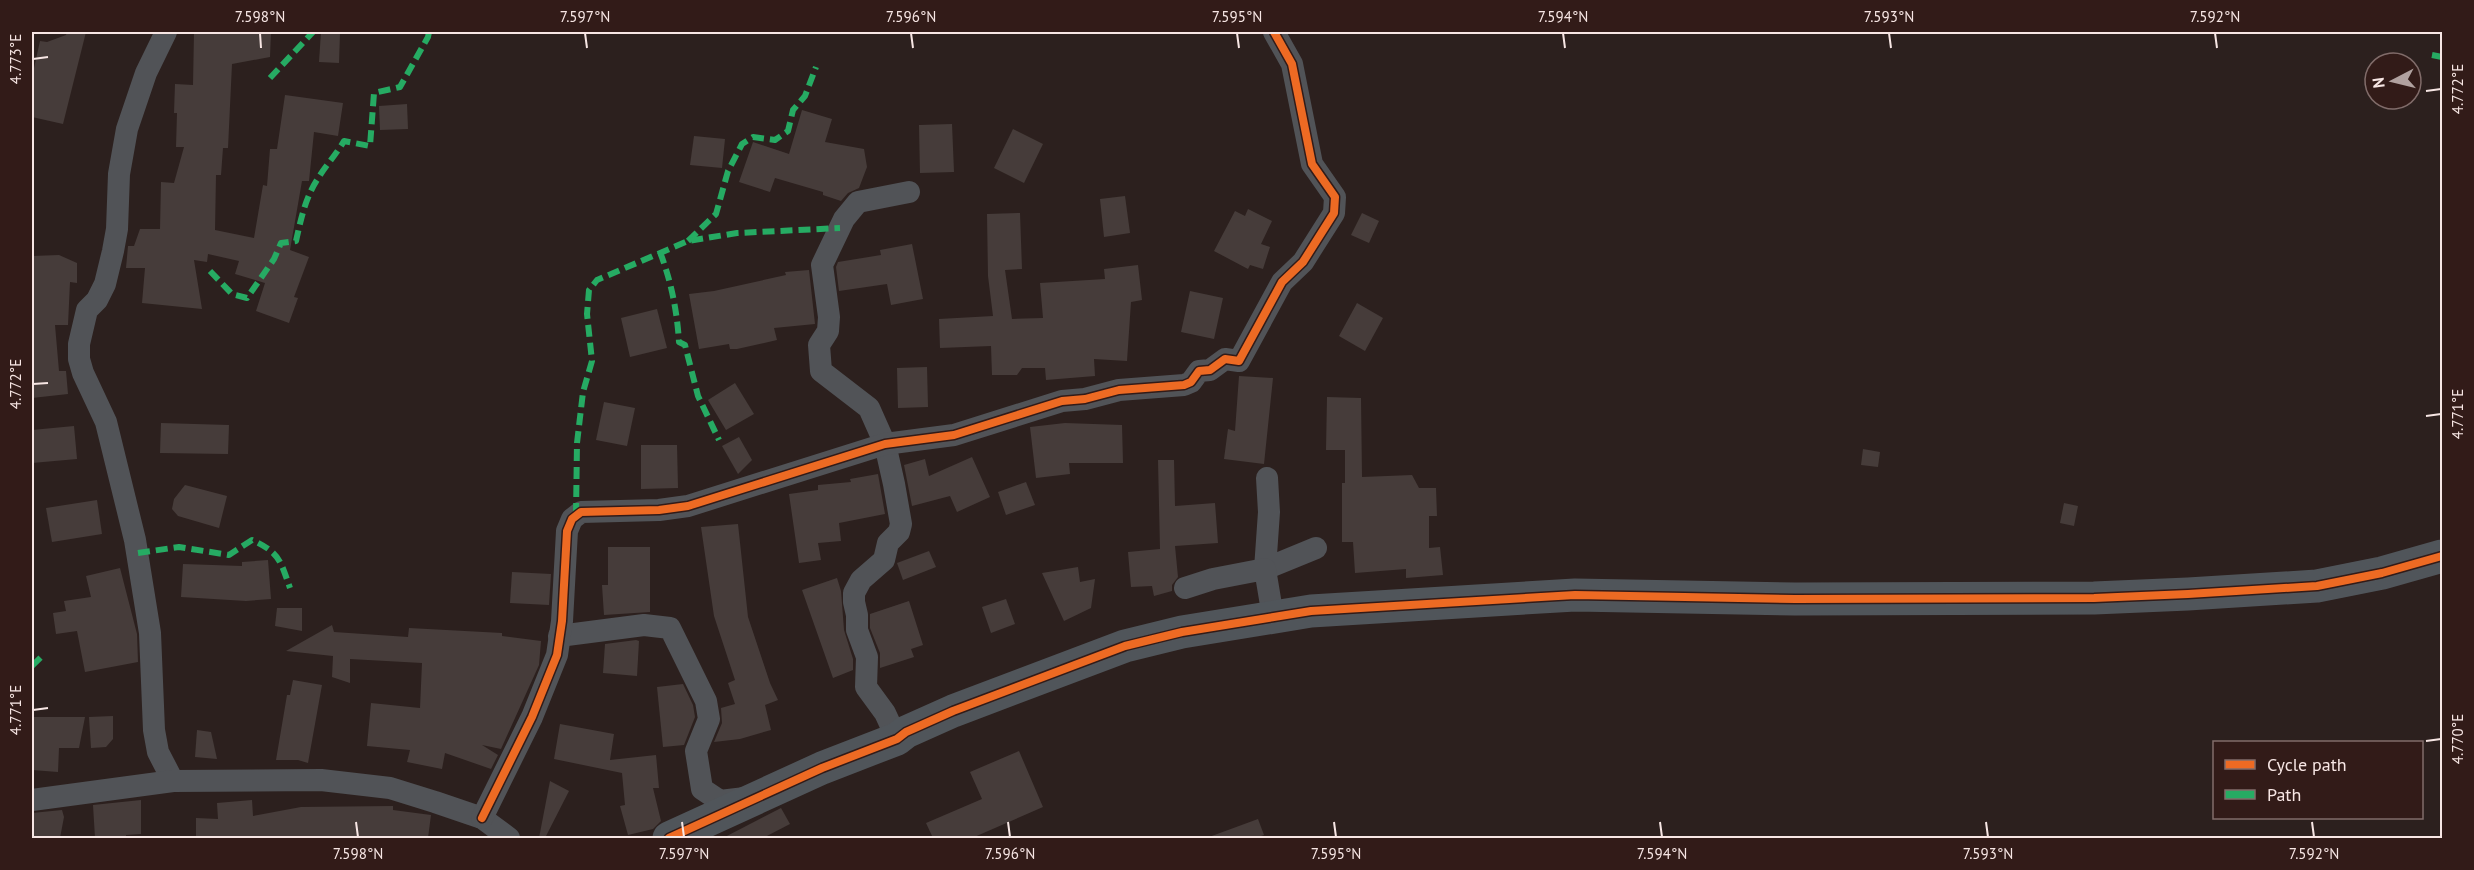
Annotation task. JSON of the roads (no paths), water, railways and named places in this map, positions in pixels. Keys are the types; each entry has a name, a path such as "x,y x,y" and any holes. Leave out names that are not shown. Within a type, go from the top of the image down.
{"street":[{"path":"166,32 147,73 127,129 119,174 117,229 113,251 105,284 97,300 87,310 79,344 79,359 83,373 106,422 135,540 150,633 153,730 158,752 173,782"},
{"path":"482,818 545,688 557,655 566,566 567,531 576,515 581,512 659,510 688,506 885,444 954,435 1062,401 1085,399 1119,390 1184,385 1191,382 1199,371 1210,370 1225,359 1239,362 1282,282 1303,262 1334,213 1335,197 1312,164 1292,64 1274,32"},
{"path":"897,739 885,713 866,687 867,657 857,630 854,602 856,587 884,560 888,543 899,532 901,524 885,444 869,408 821,370 819,345 828,331 829,316 822,265 844,219 858,202 909,192"},
{"path":"1267,478 1269,512 1265,569 1273,616"},
{"path":"1185,588 1213,579 1265,569 1316,549"},
{"path":"669,838 822,768 897,739 906,732 953,711 1125,646 1182,632 1273,616 1399,604 1575,595 1795,599 2094,598 2188,594 2317,586 2382,573 2442,556"},
{"path":"560,636 644,625 670,628 706,701 709,719 696,751 702,789 720,801 761,795"},
{"path":"151,784 158,752"},
{"path":"32,800 173,782 321,780 390,788 482,818 509,838"}]}
